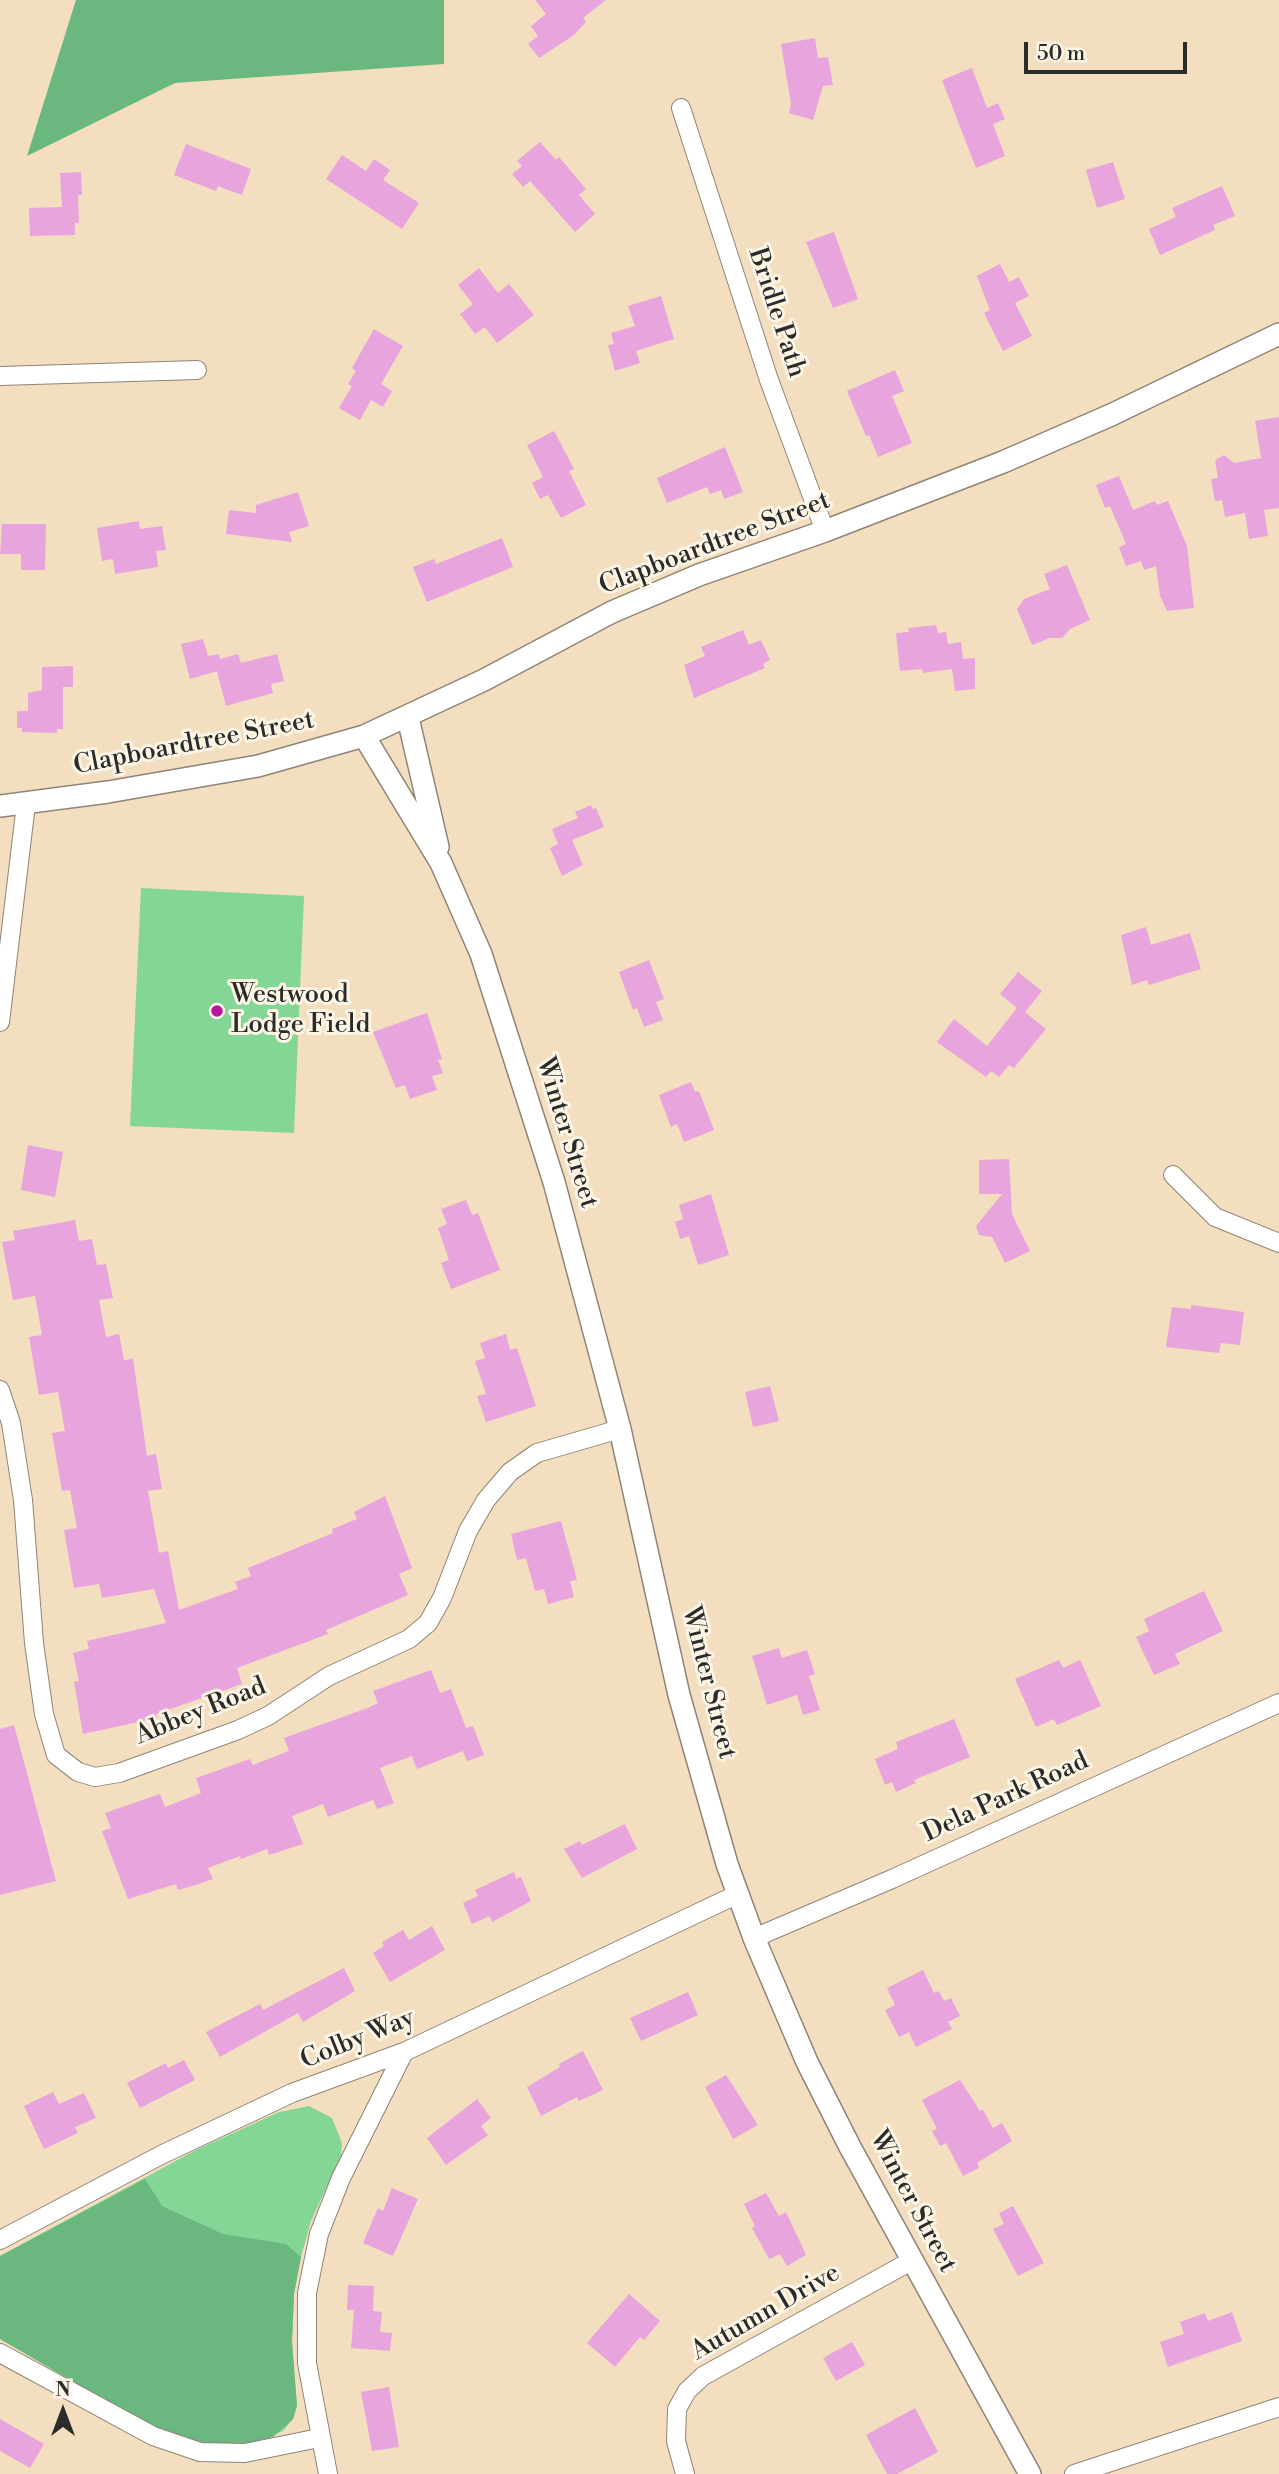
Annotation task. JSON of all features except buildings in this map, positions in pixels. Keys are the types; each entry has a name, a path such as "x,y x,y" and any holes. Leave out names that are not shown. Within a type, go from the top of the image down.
{"street":[{"name":"Bridle Path","path":"681,108 769,380 825,531"},
{"name":"Clapboardtree Street","path":"0,806 258,766 364,736 408,718 612,612 699,575 825,531 1013,457 1279,334"},
{"path":"0,376 197,370"},
{"name":"Winter Street","path":"408,718 441,863"},
{"name":"Winter Street","path":"364,736 441,863 481,954 554,1182 620,1429 679,1695 727,1864 754,1938 807,2062 911,2261 1030,2474"},
{"path":"0,1022 26,804"},
{"path":"1173,1175 1215,1217 1279,1243"},
{"name":"Abbey Road","path":"0,1390 11,1423 23,1500 34,1643 44,1714 56,1755 78,1772 95,1777 119,1773 238,1730 268,1716 328,1676 409,1639 428,1623 442,1598 468,1531 486,1500 510,1472 537,1453 620,1429"},
{"name":"Dela Park Road","path":"754,1938 905,1874 1279,1703"},
{"name":"Colby Way","path":"0,2240 162,2155 292,2094 404,2052 738,1894"},
{"path":"328,2474 306,2363 306,2293 317,2245 341,2178 404,2052"},
{"name":"Autumn Drive","path":"685,2474 676,2441 677,2409 687,2391 714,2370 911,2261"},
{"path":"0,2353 153,2436 200,2452 245,2453 319,2438"},
{"path":"1074,2474 1279,2407"}],"green space":[{"path":"76,0 444,0 444,64 175,83 27,156"},
{"name":"Westwood Lodge Field","path":"141,888 304,896 294,1133 130,1126"},
{"path":"309,2106 332,2118 342,2143 341,2156 311,2221 301,2257 294,2294 292,2342 297,2406 293,2419 283,2431 257,2441 0,2339 0,2256 196,2150 279,2112"},
{"path":"145,2179 162,2206 223,2234 286,2244 301,2257 294,2294 292,2342 297,2406 293,2419 273,2437 238,2446 183,2440 149,2426 0,2339 0,2256"}],"place":[{"name":"Westwood Lodge Field","path":"217,1011"}]}
